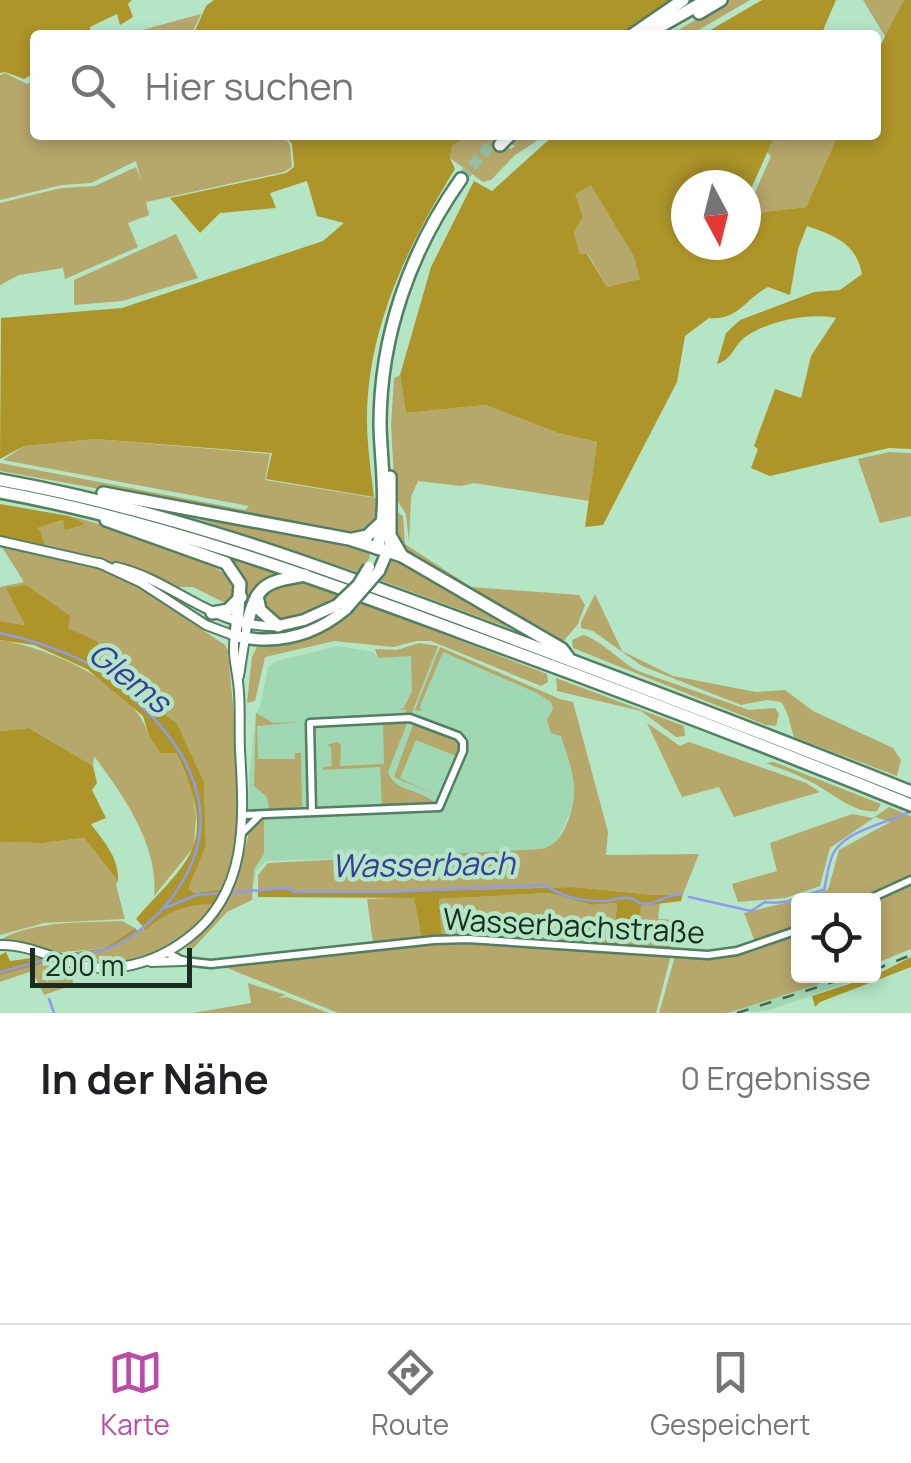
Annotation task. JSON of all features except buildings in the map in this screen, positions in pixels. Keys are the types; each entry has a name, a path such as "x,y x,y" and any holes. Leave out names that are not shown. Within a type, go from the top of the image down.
{"highway":[{"path":"639,30 683,0"},
{"path":"654,30 707,0"},
{"path":"670,30 721,0"},
{"path":"382,550 388,410 397,337 425,255 464,181"},
{"path":"0,480 162,515 238,538 570,660 880,786 911,805"},
{"path":"71,494 86,490 349,539 402,556 562,649 570,660"},
{"path":"0,492 167,529 308,575 880,786 911,792"},
{"path":"90,510 109,522 219,558 238,578 241,631"},
{"path":"386,511 391,537 402,556"},
{"path":"349,539 368,536 386,511"},
{"path":"382,550 391,537"},
{"path":"241,631 257,596 275,580 308,575"},
{"path":"257,596 260,610 278,626"},
{"path":"212,613 228,610 240,597"}],"main road":[{"path":"0,542 142,574 262,640 312,631 342,607 374,569 382,550"},
{"path":"99,563 140,582 215,630 234,650"},
{"path":"215,630 278,626 342,607"},
{"path":"146,962 203,926 224,897 237,866 242,815 234,650 241,631"},
{"path":"238,681 241,631"},
{"path":"242,660 262,640"},
{"path":"0,945 28,949 79,966 106,969 183,960"}],"street":[{"path":"242,815 438,807 463,751 463,742 458,736 410,718 310,722 312,812"},
{"path":"242,833 261,814"},
{"path":"881,893 911,880"},
{"name":"Wasserbachstraße","path":"166,952 183,960 211,964 468,939 708,956 791,932"}],"shaded area":[{"path":"0,0 132,0 128,4 133,17 120,25 117,14 90,30 30,30 30,76 24,79 0,73"},
{"path":"214,0 678,0 631,30 195,30 206,6"},
{"path":"729,0 750,0 699,30 678,30"},
{"path":"762,0 836,0 823,30 711,30"},
{"path":"863,0 904,0 886,38"},
{"path":"904,0 911,0 911,449 889,448 770,476 751,468 758,449 754,446 775,389 801,398 811,356 836,318 801,317 764,327 744,338 717,364 726,333 740,320 814,292 840,290 862,274 849,248 835,237 807,226 798,249 790,295 768,287 734,313 709,318 685,336 677,382 603,525 585,527 597,442 558,433 485,405 406,413 400,375 431,267 474,181 492,191 548,140 773,140 759,170 671,170 671,260 761,260 764,212 806,207 836,140 881,140 881,44","holes":["591,185 634,257 640,279 607,287 587,254 580,254 574,232 583,217 575,194"]},
{"path":"201,14 193,30 142,30"},
{"path":"5,73 30,82 30,140 286,140 292,167 146,202 149,215 128,223 138,247 65,279 63,268 19,275 0,285 0,203 61,188 95,186 136,167 141,181 136,161 91,183 62,185 0,200 0,75"},
{"path":"288,140 461,140 452,146 450,158 455,169 421,227 382,320 369,386 367,420 374,497 266,479 272,453 95,439 24,446 0,459 1,318 122,308 323,241 344,223 317,216 307,181 270,193 276,208 220,213 200,233 170,198 286,173 294,167"},
{"path":"461,140 494,140 511,149 515,146 507,142 509,140 538,140 515,155 491,180 483,182 450,158 452,146"},
{"path":"773,140 836,140 806,207 761,214 761,179 771,156 767,152"},
{"path":"591,184 634,257 641,279 607,287 588,254 580,254 574,232 583,217 574,193"},
{"path":"176,234 198,278 122,301 74,305 74,280"},
{"path":"400,375 406,413 485,405 558,433 597,442 589,501 474,483 461,486 418,481 411,497 409,542 406,514 395,497 391,425 394,378"},
{"path":"95,439 270,454 265,480 376,498 376,522 362,536 0,471 0,463 245,510 249,506 3,460 24,446"},
{"path":"889,452 911,453 911,516 880,523 858,459"},
{"path":"0,504 69,516 85,524 65,530 63,520 37,528 45,548 0,541"},
{"path":"178,512 347,543 368,550 370,557 360,573"},
{"path":"397,512 403,516 405,544 471,587 579,595 585,605 578,624 561,644 407,554 396,537"},
{"path":"69,516 152,541 216,568 231,583 229,605 193,587 177,587 130,569 45,548 42,534 36,528 64,520 73,527 83,524"},
{"path":"2,547 100,568 127,579 225,645 238,801 232,861 224,889 195,893 187,889 206,846 204,782 177,723 154,707 113,666 25,625 0,621 0,587 24,582"},
{"path":"392,555 528,635 380,580"},
{"path":"227,556 274,572 245,618 244,586"},
{"path":"297,581 340,596 311,611 278,619 261,607 265,590"},
{"path":"26,585 70,616 68,628 98,642 94,657 113,666 154,707 177,723 204,782 206,846 188,889 195,893 224,889 216,904 178,909 146,930 136,919 191,852 197,814 191,788 176,753 161,753 149,736 143,716 87,669 34,645 0,640 0,621 25,625 6,588"},
{"path":"595,594 622,651 673,676 756,692 785,690 813,711 893,748 901,760 897,776 794,737 781,702 767,700 741,705 642,666 593,631 581,628"},
{"path":"362,603 547,674 548,682 541,686 431,641 393,647 334,641 265,657 255,701 247,703 252,657 257,647 325,627"},
{"path":"583,635 638,671 749,710 775,708 779,714 776,726 573,648 572,640"},
{"path":"0,640 42,651 88,672 126,700 149,736 176,753 192,789 196,816 194,847 154,896 151,858 145,840 127,804 94,756 93,766 29,728 0,731"},
{"path":"419,643 438,646 411,715 403,715 407,710 399,709 404,708 412,691 411,656 378,658 375,649 397,650"},
{"path":"338,646 374,652 378,658 437,649 551,702 577,787 576,801 555,845 543,849 429,855 424,859 404,856 266,861 256,870 254,884 248,847 249,776 256,713 268,667 276,661"},
{"path":"440,647 573,702 608,832 606,855 699,854 683,894 574,887 355,893 258,889 258,875 268,863 404,856 424,859 428,855 543,849 559,838 572,809 574,788 561,736 551,733 547,720 553,709 551,702 443,652 421,711 415,710"},
{"path":"556,678 684,726 685,736 676,737 641,711 557,691"},
{"path":"256,713 273,723 300,722 257,726 258,759 295,759 295,753 301,753 302,807 269,809 267,797 254,786"},
{"path":"408,721 388,772 402,787 435,803 358,808 382,805 380,767 323,770 332,766 331,747 327,745 341,745 340,766 384,764 383,722"},
{"path":"414,722 455,738 459,744 456,756 416,740 400,778 436,795 394,777"},
{"path":"647,723 680,746 689,742 806,783 820,792 734,817 719,787 682,797"},
{"path":"29,728 93,766 97,783 92,790 106,818 91,824 113,857 118,881 84,838 43,843 0,842 0,731"},
{"path":"774,762 881,804 877,811 860,809 806,779 766,763"},
{"path":"889,807 911,816 911,875 873,893 819,893 828,890 839,850 890,822 875,817 830,848 820,886 785,898 738,902 732,884 777,871 770,843 852,814 873,818"},
{"path":"264,819 264,854 254,869 252,900 227,912 188,954 186,948 212,920 229,893 250,828"},
{"path":"84,838 118,881 125,919 44,923 0,935 0,842 43,843"},
{"path":"911,882 911,949 881,961 881,897"},
{"path":"574,887 683,894 681,901 641,906 639,921 626,920 623,946 613,946 617,903 591,905 549,893 439,899 442,935 421,936 414,898 258,897 258,889 355,893"},
{"path":"549,893 591,905 617,903 613,946 442,935 439,899"},
{"path":"414,897 421,936 373,943 367,899"},
{"path":"791,901 791,929 755,942 744,913"},
{"path":"660,902 658,919 677,920 673,944 667,950 623,946 626,920 641,906"},
{"path":"198,903 216,904 188,932 154,952 116,962 76,959 76,955 121,942 168,912"},
{"path":"122,921 135,928 105,948 56,953 0,940 43,926"},
{"path":"135,928 139,933 105,951 0,975 0,955 6,952 10,961 105,948"},
{"path":"791,934 791,983 823,983 727,1013 659,1013 675,956 737,953"},
{"path":"461,941 671,955 656,1013 338,1013 220,965"},
{"path":"911,957 911,967 881,979 881,972"},
{"path":"45,962 72,971 73,985 44,995 32,971 0,982 0,975"},
{"path":"248,983 286,995 278,998 287,997 329,1013 193,1013 251,1003"},
{"path":"823,983 847,983 766,1011 727,1013"},
{"path":"852,983 869,983 815,1007 812,996"}],"waterway":[{"name":"Glems","path":"0,633 45,645 87,663 136,701 172,741 185,762 200,809 194,858 175,894 159,913 129,938 107,949 61,956"},
{"name":"Wasserbach","path":"689,897 751,911 765,902 788,901 824,890 832,856 840,844 911,811"},
{"name":"Wasserbach","path":"165,908 196,895 290,888 294,892 386,892 546,885 582,900 626,898 644,904 681,895"},
{"name":"Glems","path":"0,972 48,959"},
{"path":"49,999 54,1013"}],"tunnel":[{"path":"461,179 494,140"}],"railway":[{"path":"881,967 911,955"},
{"path":"737,1013 830,983"}]}
